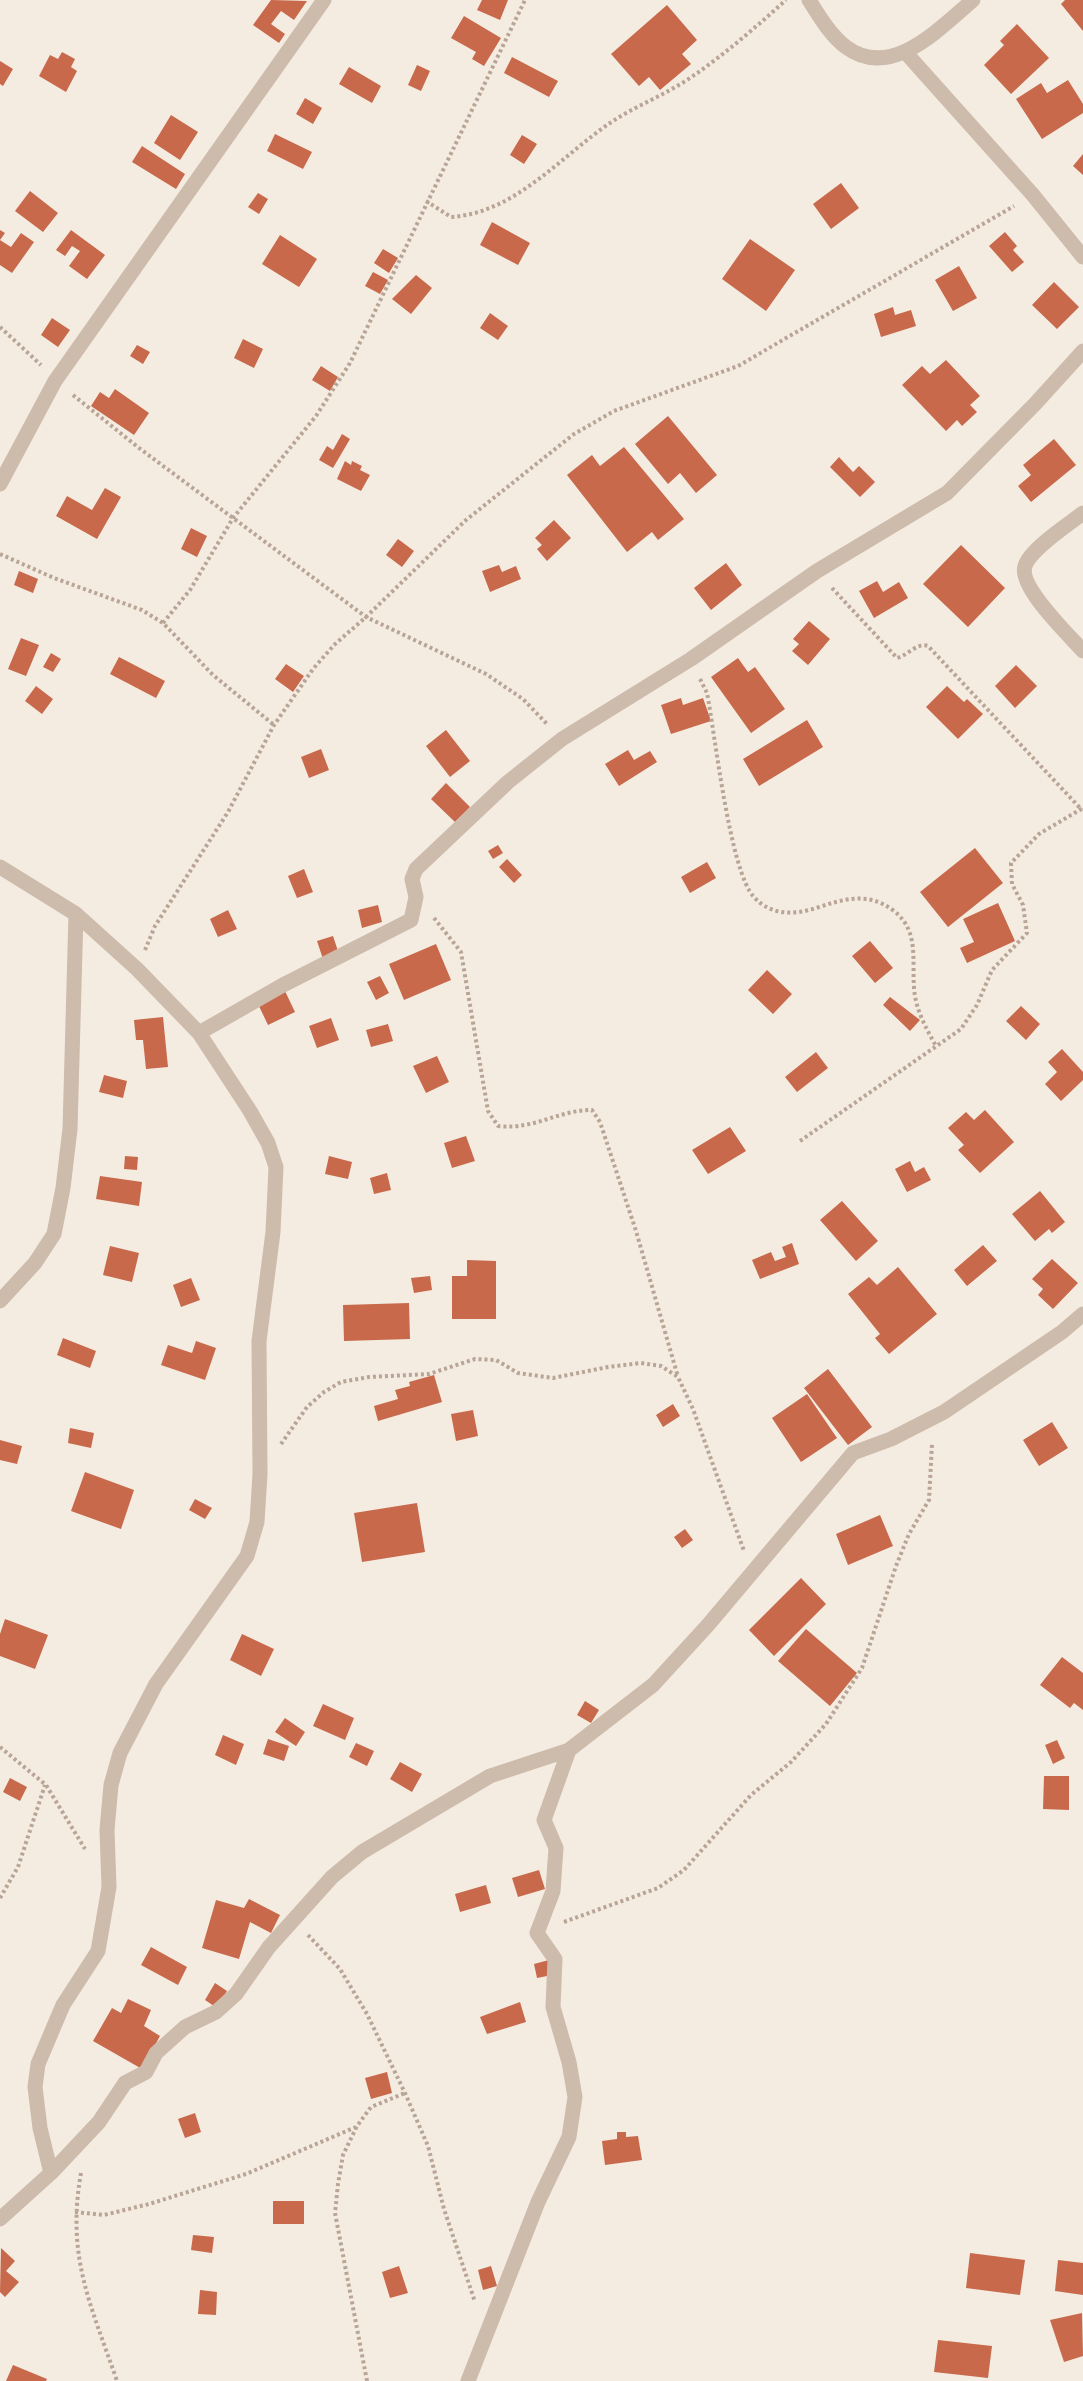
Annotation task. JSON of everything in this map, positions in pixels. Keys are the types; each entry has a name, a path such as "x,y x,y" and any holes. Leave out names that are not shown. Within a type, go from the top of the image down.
{"street":[{"path":"0,484 55,381 324,0"},
{"path":"809,0 845,47 866,58 882,60 906,53 973,0"},
{"path":"906,53 1033,195 1083,257"},
{"path":"199,1033 283,985 411,920 416,897 412,879 416,868 508,782 562,739 691,659 817,571 946,493 1035,404 1083,351"},
{"path":"1083,513 1034,553 1025,565 1024,578 1030,590 1083,651"},
{"path":"0,867 76,914 137,969 199,1033 264,1135 276,1167 273,1232 259,1341 260,1474 257,1522 247,1556 156,1684 120,1753 111,1785 107,1830 109,1887 98,1951 63,2005 39,2064 35,2087 40,2128 51,2173"},
{"path":"0,1301 35,1263 54,1234 63,1188 70,1129 76,914"},
{"path":"0,2219 51,2173 99,2122 125,2083 146,2072 156,2054 185,2027 216,2012 237,1994 269,1947 332,1877 362,1852 489,1776 569,1750 653,1685 708,1625 751,1571 809,1509 853,1453 891,1439 944,1412 1062,1332 1083,1314"},
{"path":"468,2381 538,2202 569,2137 575,2097 569,2062 553,2007 555,1959 537,1933 553,1892 556,1848 544,1820 569,1750"}],"path":[{"path":"163,623 190,590 233,518 316,416 350,363 426,201 525,0"},
{"path":"426,201 451,217 473,214 510,199 612,122 691,77 750,32 786,0"},
{"path":"137,969 155,926 228,812 274,725 313,669 334,645 466,520 574,434 614,411 738,366 1033,195"},
{"path":"0,327 55,381 139,448 366,617 486,674 523,699 562,739"},
{"path":"0,554 54,578 141,610 163,623 213,675 274,725"},
{"path":"800,1141 961,1029 976,1005 992,970 1027,933 1023,905 1012,884 1011,863 1039,834 1082,809 928,646 919,645 904,657 897,658 817,571"},
{"path":"691,659 707,693 742,879 753,897 770,909 796,915 859,896 878,902 894,911 906,924 914,946 915,995 922,1021 936,1046"},
{"path":"416,897 461,952 488,1112 498,1126 518,1128 579,1110 592,1110 600,1122 636,1231 678,1377 693,1409 751,1571"},
{"path":"260,1474 307,1407 324,1392 341,1382 369,1377 429,1374 475,1359 489,1358 518,1373 535,1377 553,1378 641,1363 661,1366 678,1377"},
{"path":"537,1933 604,1906 658,1888 684,1869 751,1795 791,1762 826,1724 862,1668 896,1566 909,1534 929,1500 932,1438 944,1412"},
{"path":"0,1748 46,1785 86,1850"},
{"path":"0,1898 18,1867 46,1785"},
{"path":"293,1920 340,1969 367,2014 405,2093 428,2146 444,2209 485,2334"},
{"path":"367,2381 335,2213 344,2155 357,2126 371,2107 405,2093"},
{"path":"75,2212 104,2215 149,2204 246,2174 357,2126"},
{"path":"84,2163 75,2212 80,2272 96,2326 117,2381"}],"building":[{"path":"271,0 307,1 294,20 281,11 271,24 285,34 279,43 253,25"},
{"path":"482,0 508,0 500,20 477,10"},
{"path":"1065,0 1083,0 1083,31 1061,4"},
{"path":"667,5 697,40 682,54 691,64 660,90 649,77 639,86 611,54"},
{"path":"464,16 501,38 484,66 472,59 476,52 451,38"},
{"path":"1017,24 1049,58 1011,94 984,65 1004,45 1000,41"},
{"path":"62,52 75,59 71,67 77,71 66,92 39,76 50,55 58,59"},
{"path":"512,57 558,81 549,97 504,73"},
{"path":"0,61 13,69 3,86 0,84"},
{"path":"417,65 430,71 421,91 408,85"},
{"path":"349,67 381,86 372,103 339,84"},
{"path":"1068,80 1083,104 1083,113 1042,139 1016,99 1041,83 1047,93"},
{"path":"305,98 322,108 313,124 296,114"},
{"path":"171,115 198,132 180,160 154,143"},
{"path":"275,134 312,152 303,169 267,151"},
{"path":"522,135 537,144 524,164 510,155"},
{"path":"142,146 185,174 176,189 132,162"},
{"path":"1083,154 1083,175 1073,166"},
{"path":"841,183 859,208 831,229 813,204"},
{"path":"30,191 58,213 43,232 15,211"},
{"path":"258,193 268,199 259,214 248,207"},
{"path":"492,222 530,243 518,265 480,245"},
{"path":"0,230 5,233 0,240"},
{"path":"71,230 105,255 87,279 69,266 80,251 72,246 65,256 56,250"},
{"path":"1005,232 1017,246 1013,250 1024,262 1012,272 989,246"},
{"path":"21,233 34,242 12,273 0,265 0,240 11,247"},
{"path":"280,235 317,259 299,287 262,264"},
{"path":"750,239 795,270 766,311 722,279"},
{"path":"383,249 398,258 389,273 374,263"},
{"path":"959,266 977,298 953,311 935,280"},
{"path":"373,272 388,280 380,294 365,286"},
{"path":"416,275 432,288 411,314 392,299"},
{"path":"1054,282 1079,307 1057,329 1032,305"},
{"path":"893,307 895,315 911,310 916,326 881,337 874,314"},
{"path":"490,313 508,326 498,340 480,328"},
{"path":"52,318 70,330 58,347 41,335"},
{"path":"243,339 263,349 254,368 234,358"},
{"path":"137,345 150,352 143,364 130,356"},
{"path":"946,360 980,396 970,405 977,412 962,426 957,420 946,431 902,385 922,366 930,374"},
{"path":"321,366 338,377 330,391 312,380"},
{"path":"115,389 149,413 134,435 91,406 100,392 109,398"},
{"path":"668,416 717,475 696,493 680,473 668,484 635,444"},
{"path":"342,434 350,439 333,468 319,460 327,446 333,450"},
{"path":"1054,439 1076,465 1031,502 1018,486 1031,475 1023,465"},
{"path":"624,447 684,519 658,540 652,532 627,552 567,475 592,455 600,466"},
{"path":"839,457 853,472 859,466 875,482 860,497 830,467"},
{"path":"345,461 351,465 352,461 362,466 360,470 370,475 361,491 337,479"},
{"path":"105,488 121,497 97,539 56,516 67,496 92,510"},
{"path":"554,520 571,538 547,561 537,549 542,545 535,538"},
{"path":"191,528 207,536 197,557 181,549"},
{"path":"398,539 414,551 402,567 386,555"},
{"path":"961,545 1005,588 968,627 923,584"},
{"path":"726,563 742,585 711,610 694,588"},
{"path":"499,565 502,572 516,566 521,579 490,592 482,571"},
{"path":"19,571 38,579 33,593 14,585"},
{"path":"877,581 883,592 899,582 908,598 874,618 859,591"},
{"path":"809,621 830,639 808,665 792,651 799,644 793,639"},
{"path":"21,638 39,645 26,676 8,669"},
{"path":"51,653 61,659 53,672 43,667"},
{"path":"119,657 165,681 156,698 110,674"},
{"path":"738,658 748,672 755,667 785,709 751,733 711,677"},
{"path":"286,664 304,676 293,692 275,679"},
{"path":"1016,665 1037,686 1015,708 995,686"},
{"path":"36,686 53,699 42,714 25,701"},
{"path":"947,686 964,702 967,699 983,714 958,739 926,707"},
{"path":"681,698 683,705 703,698 711,721 671,734 661,705"},
{"path":"807,720 823,747 759,786 743,759"},
{"path":"446,730 470,761 450,777 426,746"},
{"path":"321,749 329,770 309,778 301,757"},
{"path":"628,750 634,760 650,751 657,762 619,786 605,764"},
{"path":"446,783 470,807 455,822 431,799"},
{"path":"498,845 503,853 493,859 488,851"},
{"path":"975,848 1003,883 948,927 920,892"},
{"path":"507,859 522,875 514,883 499,867"},
{"path":"707,862 716,878 690,893 681,877"},
{"path":"304,869 313,892 297,898 288,876"},
{"path":"998,903 1015,941 967,963 960,948 974,942 963,919"},
{"path":"378,905 382,922 362,928 358,910"},
{"path":"228,910 237,929 218,937 210,919"},
{"path":"333,936 339,954 323,959 317,941"},
{"path":"870,941 893,968 875,983 852,956"},
{"path":"436,944 451,980 404,1000 389,964"},
{"path":"767,970 792,994 773,1014 748,990"},
{"path":"380,976 389,993 376,1000 367,982"},
{"path":"284,989 295,1012 268,1025 257,1002"},
{"path":"890,997 920,1020 910,1031 883,1005"},
{"path":"1021,1006 1040,1024 1026,1040 1006,1021"},
{"path":"163,1017 168,1067 146,1069 143,1040 136,1040 134,1020"},
{"path":"331,1018 339,1040 317,1048 309,1026"},
{"path":"388,1024 393,1041 371,1047 366,1030"},
{"path":"1062,1049 1083,1072 1083,1080 1061,1101 1045,1084 1057,1072 1048,1062"},
{"path":"816,1052 828,1068 797,1092 785,1077"},
{"path":"437,1056 449,1082 426,1093 413,1066"},
{"path":"104,1075 127,1081 123,1098 99,1092"},
{"path":"985,1110 1014,1142 980,1173 958,1150 964,1145 948,1128 966,1112 974,1120"},
{"path":"730,1127 746,1151 708,1174 692,1150"},
{"path":"466,1136 475,1161 452,1168 444,1143"},
{"path":"125,1156 138,1157 137,1170 124,1169"},
{"path":"329,1156 352,1162 348,1179 325,1174"},
{"path":"910,1161 915,1172 924,1167 931,1180 907,1192 895,1169"},
{"path":"387,1173 391,1190 374,1194 370,1178"},
{"path":"100,1176 142,1182 139,1206 96,1199"},
{"path":"1040,1191 1065,1222 1052,1233 1049,1229 1035,1241 1012,1214"},
{"path":"842,1201 878,1241 856,1261 820,1220"},
{"path":"792,1243 799,1264 760,1279 752,1260 771,1252 775,1261 786,1257 782,1247"},
{"path":"983,1245 997,1261 967,1286 954,1270"},
{"path":"110,1246 139,1253 132,1282 103,1275"},
{"path":"1052,1259 1078,1283 1053,1309 1038,1295 1043,1289 1032,1279"},
{"path":"467,1260 496,1261 496,1319 452,1319 452,1276 467,1276"},
{"path":"898,1267 937,1314 889,1354 875,1338 880,1334 848,1294 869,1277 877,1285"},
{"path":"430,1276 432,1290 414,1293 411,1278"},
{"path":"191,1278 200,1300 181,1307 173,1285"},
{"path":"409,1303 410,1339 344,1341 343,1305"},
{"path":"63,1338 96,1351 90,1368 57,1355"},
{"path":"196,1341 216,1348 205,1380 161,1365 168,1345 192,1353"},
{"path":"828,1369 872,1427 848,1445 804,1388"},
{"path":"434,1375 442,1402 378,1421 374,1406 398,1399 395,1390 410,1386 409,1382"},
{"path":"807,1394 837,1438 801,1462 772,1418"},
{"path":"673,1404 680,1416 663,1427 656,1415"},
{"path":"473,1410 478,1436 456,1441 451,1414"},
{"path":"1052,1422 1068,1448 1039,1466 1023,1440"},
{"path":"70,1428 94,1433 91,1448 68,1443"},
{"path":"0,1440 22,1446 17,1464 0,1460"},
{"path":"85,1472 134,1490 121,1529 71,1511"},
{"path":"195,1499 212,1508 205,1519 189,1510"},
{"path":"417,1503 425,1552 362,1562 354,1513"},
{"path":"880,1515 893,1546 848,1565 836,1534"},
{"path":"685,1529 693,1540 682,1548 674,1537"},
{"path":"801,1578 826,1604 774,1656 749,1630"},
{"path":"5,1619 48,1635 35,1669 0,1656 0,1634"},
{"path":"806,1629 857,1673 830,1706 778,1661"},
{"path":"242,1634 274,1649 261,1676 230,1660"},
{"path":"1062,1657 1083,1673 1083,1710 1074,1703 1070,1708 1040,1685"},
{"path":"585,1701 599,1710 591,1723 577,1715"},
{"path":"323,1704 354,1718 345,1740 313,1726"},
{"path":"285,1718 305,1732 296,1746 275,1732"},
{"path":"223,1735 244,1744 236,1765 215,1755"},
{"path":"268,1739 289,1746 284,1761 263,1754"},
{"path":"1057,1740 1065,1758 1053,1764 1045,1745"},
{"path":"356,1743 374,1751 367,1766 349,1757"},
{"path":"400,1762 422,1774 412,1792 390,1779"},
{"path":"1044,1776 1069,1776 1069,1810 1043,1809"},
{"path":"10,1778 27,1787 20,1801 3,1792"},
{"path":"539,1870 545,1889 518,1897 512,1878"},
{"path":"486,1885 491,1903 460,1912 455,1894"},
{"path":"249,1899 280,1915 271,1933 250,1922 239,1959 202,1948 216,1900 244,1908"},
{"path":"151,1947 187,1967 178,1985 141,1965"},
{"path":"549,1960 552,1975 537,1978 534,1964"},
{"path":"215,1983 227,1991 217,2008 205,2000"},
{"path":"128,1999 151,2010 144,2026 160,2036 142,2069 93,2041 112,2008 121,2013"},
{"path":"520,2002 526,2022 487,2034 480,2017"},
{"path":"387,2072 392,2093 371,2099 365,2078"},
{"path":"195,2113 201,2132 185,2138 178,2119"},
{"path":"617,2132 626,2132 626,2137 638,2136 642,2160 605,2165 602,2141 617,2139"},
{"path":"273,2201 304,2201 304,2224 273,2224"},
{"path":"193,2235 214,2237 212,2253 191,2250"},
{"path":"1,2248 15,2261 6,2271 19,2282 5,2297 0,2292"},
{"path":"970,2253 1025,2260 1020,2295 966,2288"},
{"path":"1058,2260 1083,2263 1083,2295 1055,2291"},
{"path":"399,2266 408,2293 390,2298 382,2272"},
{"path":"491,2266 497,2286 483,2290 478,2270"},
{"path":"200,2290 217,2292 216,2315 198,2314"},
{"path":"1082,2313 1083,2356 1064,2362 1050,2320"},
{"path":"938,2340 992,2346 988,2378 934,2372"},
{"path":"13,2365 47,2379 46,2381 6,2381"}]}
